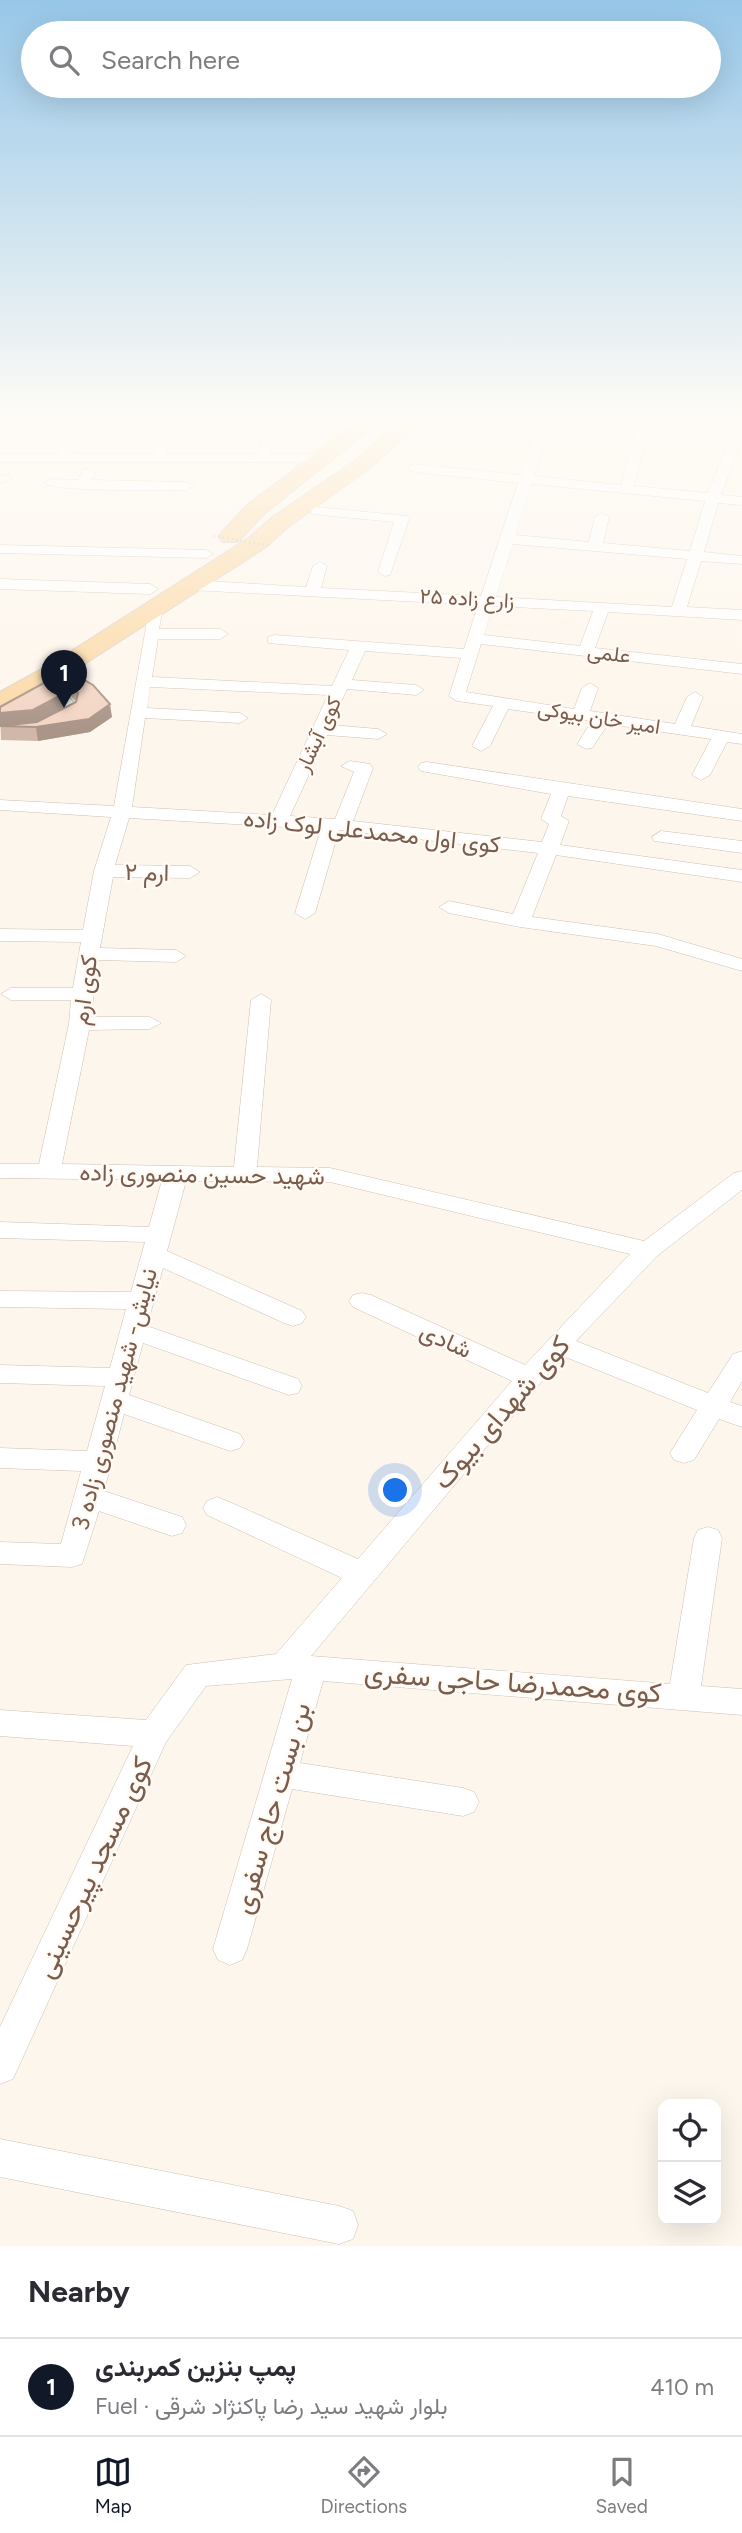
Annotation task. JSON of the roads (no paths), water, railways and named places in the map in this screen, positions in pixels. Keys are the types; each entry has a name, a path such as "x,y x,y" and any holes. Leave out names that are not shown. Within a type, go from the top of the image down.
{"main road":[{"path":"0,703 57,670 153,598 242,521"},
{"path":"216,542 249,521"},
{"path":"263,545 282,521"},
{"path":"78,631 153,598 191,585 304,521"}],"street":[{"path":"385,572 401,521"},
{"path":"457,696 515,521"},
{"path":"595,546 601,521"},
{"path":"679,610 707,521"},
{"path":"509,539 742,560"},
{"path":"0,549 216,542"},
{"path":"313,590 320,566"},
{"path":"0,584 153,598"},
{"name":"زارع زاده ۲۵","path":"191,585 489,598 742,615"},
{"name":"کوی ارم","path":"49,1171 80,1024 82,995 104,872 122,810 144,682 153,598"},
{"path":"586,651 603,605"},
{"path":"151,634 220,634"},
{"name":"علمی","path":"274,640 358,648 473,646 586,651 742,669"},
{"name":"کوی آبشار","path":"279,820 358,648"},
{"path":"144,682 416,690"},
{"path":"580,715 590,688"},
{"name":"امیر خان بیوکی","path":"457,696 742,739"},
{"path":"681,730 695,697"},
{"path":"481,746 503,703"},
{"path":"139,713 240,718"},
{"path":"586,744 603,718"},
{"path":"320,729 378,734"},
{"path":"701,775 721,736"},
{"path":"305,914 337,825 363,768 350,766"},
{"path":"427,767 562,790 742,815"},
{"path":"520,921 560,821 550,819 562,790"},
{"name":"کوی اول محمدعلی لوک زاده","path":"0,805 122,810 337,825 550,849 742,876"},
{"path":"661,836 742,847"},
{"name":"ارم ۲","path":"104,872 190,872"},
{"path":"449,907 520,921 659,940 742,965"},
{"path":"0,935 176,956"},
{"path":"11,994 82,995"},
{"path":"245,1174 261,1000"},
{"path":"80,1024 150,1023"},
{"name":"شهید حسین منصوری زاده","path":"0,1171 330,1175 648,1250"},
{"name":"نیایش- شهید منصوری زاده 3","path":"0,1553 72,1556 176,1173"},
{"name":"کوی شهدای بیوک","path":"297,1667 362,1574 558,1344 648,1250 742,1178"},
{"path":"0,1230 157,1245 293,1317"},
{"path":"0,1299 141,1301"},
{"name":"شادی","path":"362,1301 529,1378"},
{"path":"133,1330 289,1385"},
{"path":"558,1344 742,1416"},
{"path":"684,1453 742,1360"},
{"path":"0,1374 117,1389 230,1441"},
{"path":"0,1458 97,1462"},
{"path":"88,1496 172,1525"},
{"path":"217,1508 362,1574"},
{"path":"684,1695 708,1538"},
{"name":"کوی محمدرضا حاجی سفری","path":"297,1667 684,1695 742,1702"},
{"name":"کوی مسجد پیرحسینی","path":"0,2067 154,1734 197,1674 297,1667"},
{"name":"بن بست حاج سفری","path":"230,1949 281,1774 297,1667"},
{"path":"0,1723 154,1734"},
{"path":"281,1774 463,1802"},
{"path":"0,2158 339,2225"}],"lane":[{"path":"57,670 53,676 54,685 74,710 60,719"}],"place":[{"name":"پمپ بنزین کمربندی","path":"64,708"}]}
